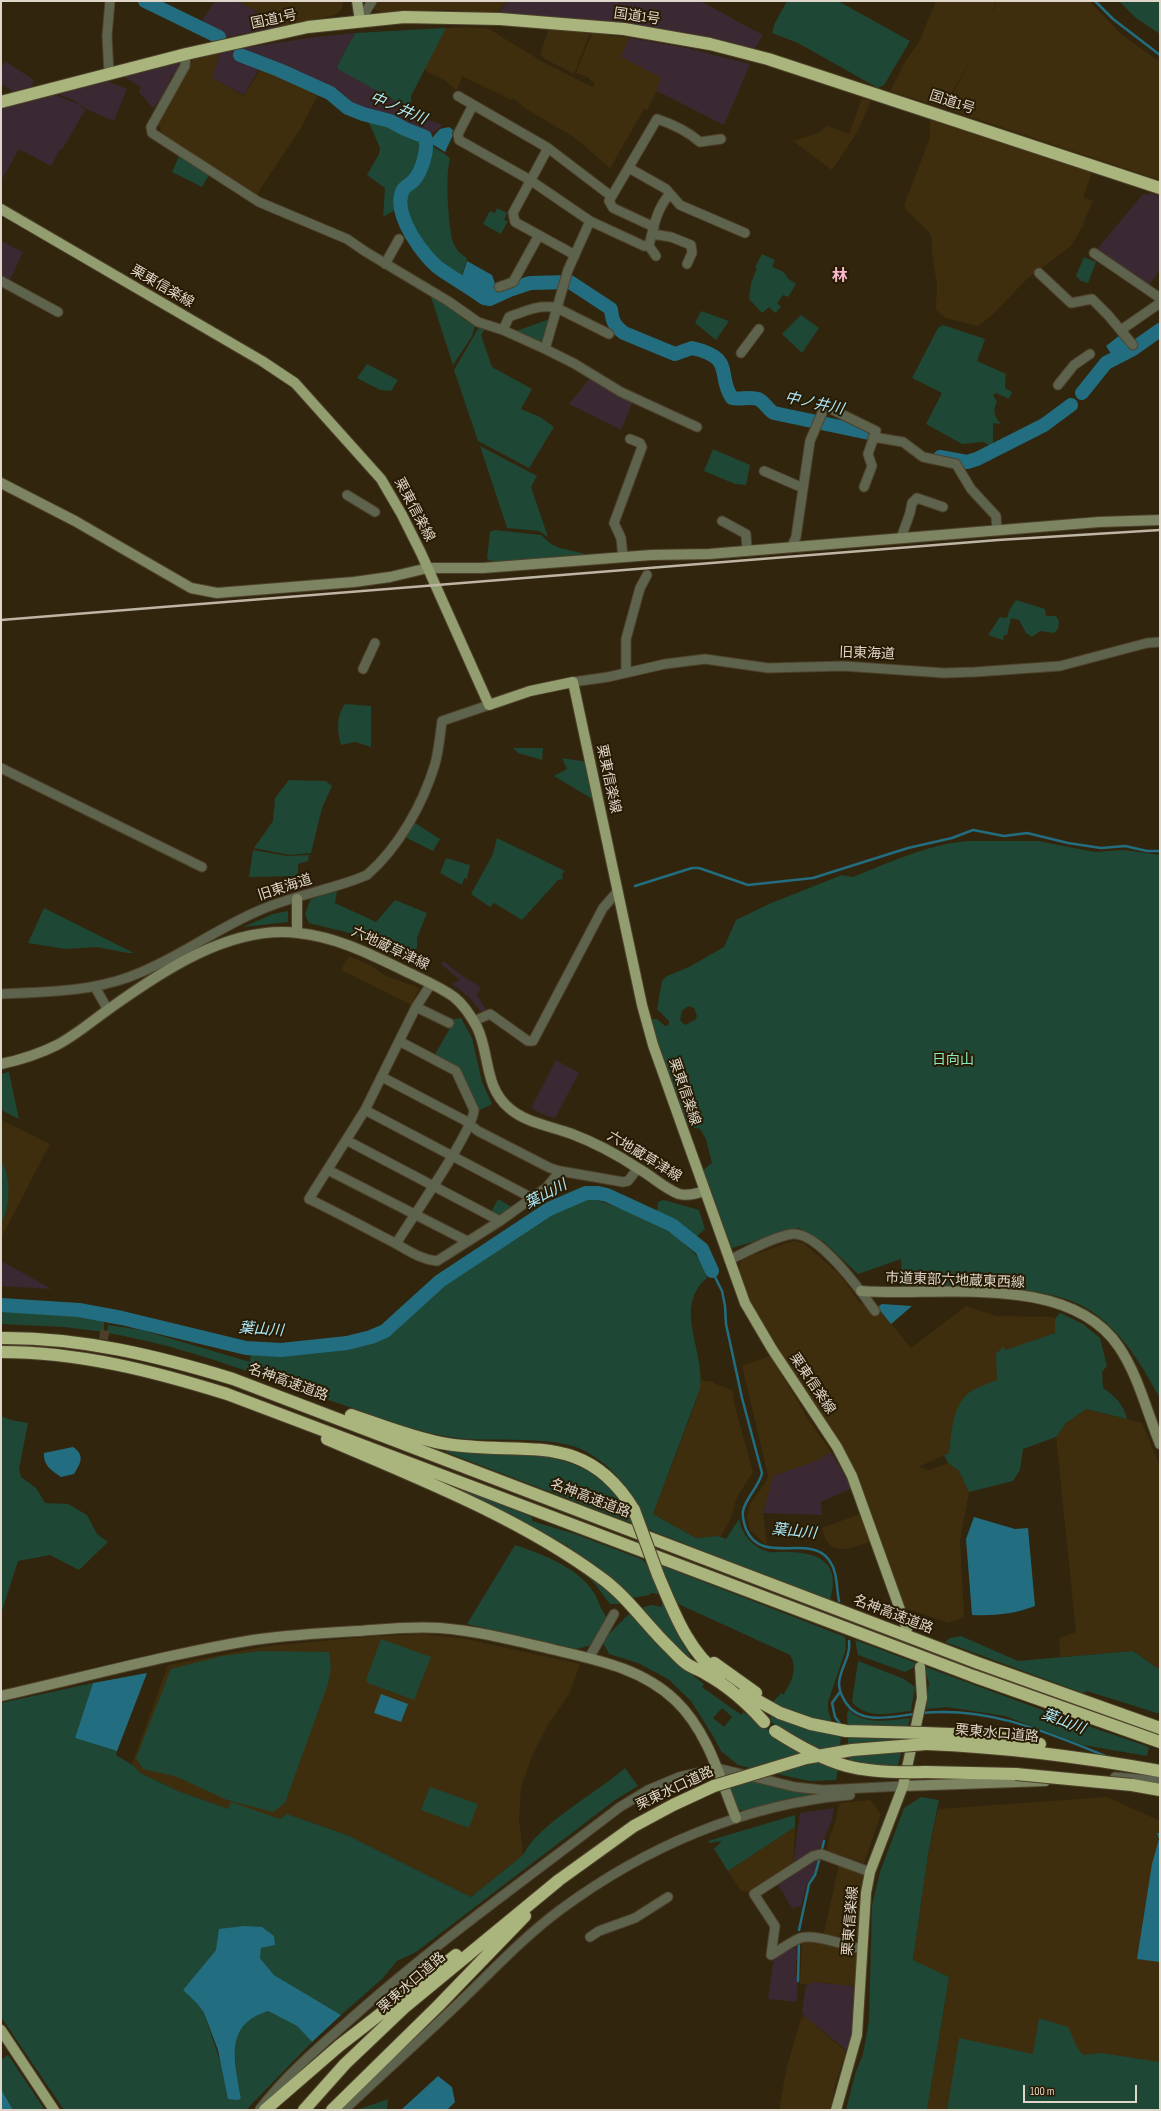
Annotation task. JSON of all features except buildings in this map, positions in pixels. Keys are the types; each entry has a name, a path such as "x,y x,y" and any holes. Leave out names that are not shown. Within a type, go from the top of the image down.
{"highway":[{"name":"国道1号","path":"1,102 108,73 308,27 360,21 436,17 500,19 624,29 710,44 768,58 1160,188"},
{"name":"名神高速道路","path":"1,1338 73,1342 117,1348 162,1358 234,1379 978,1664 1160,1728"},
{"name":"名神高速道路","path":"1,1352 70,1356 115,1363 178,1379 285,1414 973,1676 1160,1742"},
{"path":"234,1379 442,1443 529,1447 570,1454 587,1462 618,1486 634,1510 673,1611 695,1648 711,1668 752,1698 774,1710 810,1724 846,1731 925,1738"},
{"path":"285,1414 324,1438 417,1478 499,1516 560,1549 602,1578 620,1594 660,1638 687,1664 707,1674 750,1706 764,1722 775,1731 823,1759 855,1769 874,1772 1016,1774 1160,1790"},
{"name":"栗東水口道路","path":"304,2110 345,2064 406,2006 559,1880 634,1826 673,1804 714,1786 806,1758 925,1738 980,1735 1092,1759 1157,1770"},
{"path":"265,2110 339,2046 434,1971 559,1880"},
{"path":"332,2110 438,2006 559,1880"}],"main road":[{"path":"357,1 360,21"},
{"name":"栗東信楽線","path":"1,209 262,361 296,383 381,479 402,515 428,568 489,705"},
{"path":"489,705 530,691 573,682"},
{"name":"栗東信楽線","path":"573,682 642,1004 653,1046 704,1191 745,1303 772,1349 837,1448 852,1476 907,1629"},
{"name":"栗東信楽線","path":"836,2110 858,2036 864,1902 870,1872 903,1786 920,1707 922,1692 920,1667"},
{"path":"1,2030 54,2110"}],"street":[{"path":"108,73 107,36 110,1"},
{"path":"360,21 372,1"},
{"path":"186,54 185,66 151,127 152,132 259,202 340,236 448,301 478,322 503,330 545,349 575,364 621,392 697,427"},
{"path":"458,96 548,148 611,196"},
{"path":"473,105 458,134 459,140 530,180 590,221 644,246 649,246"},
{"path":"687,264 692,253 691,245 653,231 612,208 609,200 657,119 672,123 693,135 700,142 722,139"},
{"path":"548,148 512,213 514,222 575,255"},
{"path":"629,168 670,194 680,205 688,210 745,233"},
{"path":"656,256 649,246 664,200 670,194"},
{"path":"545,349 565,282 590,221"},
{"path":"499,287 513,282 540,235"},
{"path":"385,264 399,239"},
{"path":"1094,253 1160,298"},
{"path":"1039,273 1071,303 1092,299 1133,345"},
{"path":"1,281 58,312"},
{"path":"1120,330 1160,303"},
{"path":"503,330 508,317 536,307 557,308 609,334"},
{"path":"741,353 759,329"},
{"path":"1058,385 1074,365 1090,354"},
{"path":"792,546 796,537 810,442 817,422 825,406 876,431 868,454 872,466 864,487"},
{"path":"873,437 903,442 923,457 956,464 971,489 996,516 997,531"},
{"path":"623,557 621,538 614,523 642,447 640,443 630,439"},
{"path":"764,471 803,488"},
{"path":"1,483 75,521 191,588 217,593 354,582 390,577 428,568 483,568 651,554 693,555 1099,522 1160,520"},
{"path":"347,495 375,512"},
{"path":"902,538 912,503 917,498 943,507"},
{"path":"722,521 746,534 747,550"},
{"path":"626,673 626,639 640,588 647,575"},
{"name":"旧東海道","path":"573,682 626,673 672,662 705,659 768,668 843,666 944,673 975,672 1060,666 1147,643 1160,642"},
{"path":"363,669 375,643"},
{"name":"旧東海道","path":"1,994 54,992 95,987 140,972 231,923 260,910 355,880 367,874 377,866 396,842 420,801 435,763 442,721 489,705"},
{"path":"1,768 202,867"},
{"path":"474,1021 490,1014 528,1042 533,1040 603,908 618,891"},
{"path":"296,899 297,932"},
{"name":"六地蔵草津線","path":"1,1064 28,1058 58,1044 143,985 203,951 231,940 270,933 297,932 331,938 349,944 431,984 454,997 474,1021 484,1047 492,1084 499,1096 509,1108 521,1116 607,1149 678,1193 693,1194 704,1191"},
{"path":"431,984 416,1007 365,1110 309,1199 396,1244 415,1256 426,1260 437,1261 500,1221 546,1188 560,1171"},
{"path":"95,987 108,1010"},
{"path":"416,1007 449,1022"},
{"path":"396,1244 452,1155 470,1124 474,1110 456,1071 399,1041"},
{"path":"382,1077 470,1124 478,1131 544,1165 560,1171 623,1182 628,1180 638,1168"},
{"path":"365,1110 532,1198"},
{"path":"346,1140 500,1221"},
{"path":"328,1170 467,1242"},
{"path":"729,1260 791,1234 799,1234 817,1245 840,1266 861,1291 875,1311"},
{"name":"市道東部六地蔵東西線","path":"861,1291 998,1293 1043,1298 1069,1306 1087,1314 1105,1330 1119,1346 1135,1379 1160,1444"},
{"path":"589,1658 614,1614"},
{"path":"1,1696 206,1649 254,1640 316,1633 399,1628 453,1629 487,1634 625,1668 648,1679 669,1694 695,1724 717,1768 736,1818"},
{"path":"259,2110 277,2088 306,2059 414,1965 620,1807 648,1790 673,1780 717,1768 795,1787 823,1790 1074,1781 1118,1778 1160,1781"},
{"path":"344,2110 520,1944 558,1911 631,1863 683,1838 736,1818 774,1807 824,1798 881,1792 903,1786"},
{"path":"862,1949 804,1937 798,1938 771,1955 775,1926 754,1894 813,1856 821,1854 870,1872"},
{"path":"590,1937 599,1931 635,1918 668,1897"}],"shaded area":[{"path":"215,1 238,1 283,26 227,37 203,24 203,19"},
{"path":"238,1 343,1 343,3 342,9 335,15 283,26"},
{"path":"375,1 506,1 497,14 448,10 382,12 374,9"},
{"path":"507,1 700,1 763,35 754,50 686,32 674,32 574,19 498,13"},
{"path":"936,1 996,1 989,19 997,1 1089,1 1122,35 1160,62 1160,180 950,110 949,107 953,93 975,53 951,94 948,107 945,108 890,91 905,62 919,42"},
{"path":"467,27 489,29 543,62 592,87 595,83 590,80 590,78 576,73 592,33 629,38 621,57 660,77 657,91 647,110 644,109 610,168 575,138 525,108 513,98 512,100 462,76 457,90 446,81 426,71 424,68 446,28"},
{"path":"549,29 590,33 574,74 545,59 540,54"},
{"path":"355,33 337,65 403,106 408,105 429,120 443,125 430,135 390,117 372,113 350,104 321,83 278,62 255,55 243,48 316,37"},
{"path":"629,38 687,48 750,64 724,125 657,91 660,77 621,57"},
{"path":"231,50 240,58 260,67 244,95 212,78 220,52"},
{"path":"220,52 212,78 244,96 262,67 318,95 300,129 257,194 161,133 159,124 194,58"},
{"path":"5,61 34,80 31,87 12,92 12,90 1,84 1,68"},
{"path":"181,62 175,76 172,75 164,96 153,108 139,92 141,87 124,77"},
{"path":"107,81 127,89 114,121 86,109 75,101 58,94"},
{"path":"55,95 78,104 85,110 62,150 60,149 51,166 19,149 1,181 1,109"},
{"path":"862,98 871,101 856,134 832,170 793,141 818,133 827,126 849,134"},
{"path":"930,120 1092,173 1083,197 1093,201 1083,223 1084,224 1071,246 1027,279 991,316 978,326 946,318 936,310 937,285 932,253 932,239 929,232 906,210 904,205 930,138"},
{"path":"1149,193 1160,196 1160,269 1149,286 1099,254 1098,248 1143,194 1148,195"},
{"path":"1,241 23,252 10,280 1,276"},
{"path":"590,378 633,401 621,430 569,404"},
{"path":"349,956 370,965 384,975 419,988 411,1005 341,970"},
{"path":"443,961 464,977 481,987 477,995 487,1012 480,1011 469,997 452,984 460,980 441,964"},
{"path":"556,1060 579,1073 555,1118 542,1114 531,1108"},
{"path":"1,1120 50,1144 1,1238"},
{"path":"793,1241 803,1243 840,1275 860,1303 879,1309 911,1348 966,1306 996,1316 1054,1317 1055,1319 1055,1333 1006,1351 997,1380 973,1391 954,1419 949,1453 918,1467 930,1470 948,1463 959,1471 969,1492 960,1541 964,1617 949,1623 905,1608 873,1517 848,1457 753,1309 739,1272 740,1263 744,1258"},
{"path":"1,1261 52,1289 1,1286"},
{"path":"771,1356 808,1419 831,1452 818,1460 773,1476 763,1513 767,1544 750,1530 747,1517 750,1504 767,1480 768,1475 742,1366"},
{"path":"701,1380 714,1382 733,1391 734,1403 753,1472 736,1499 732,1516 721,1536 696,1538 653,1514 696,1402"},
{"path":"1086,1409 1142,1423 1160,1466 1160,1670 1133,1651 1060,1657 1059,1638 1076,1632 1056,1437 1066,1423"},
{"path":"831,1452 852,1488 821,1502 822,1515 763,1513 773,1476 818,1460"},
{"path":"860,1514 870,1542 847,1549 834,1548 826,1541 822,1528"},
{"path":"422,1634 466,1639 580,1664 569,1694 549,1723 532,1756 521,1787 519,1819 523,1855 471,1897 347,1835 287,1814 280,1819 228,1809 178,1791 140,1773 132,1764 168,1665 268,1646 377,1636"},
{"path":"1107,1797 1160,1821 1160,2110 927,2110 949,1978 913,1960 928,1854 938,1809"},
{"path":"870,1800 881,1814 864,1863 827,1851 828,1842 836,1820 839,1803"},
{"path":"834,1808 832,1820 819,1850 793,1866 800,1813"},
{"path":"795,1827 793,1866 751,1892 741,1891 728,1871"},
{"path":"818,1858 814,1874 807,1883 801,1906 792,1908 777,1883"},
{"path":"841,1864 863,1875 858,1936 849,1942 826,1937 824,1933 839,1865"},
{"path":"802,1940 816,1941 853,1950 857,1956 856,1986 813,1982 812,1984 800,1984"},
{"path":"790,1947 797,1948 796,1971 798,1990 796,2002 768,1999 774,1957"},
{"path":"812,1982 856,1986 854,2027 849,2052 804,2016 802,2011 806,1985 812,1984"},
{"path":"804,2016 846,2051 835,2085 831,2110 779,2110 787,2066 801,2019"}],"green space":[{"path":"787,1 838,1 910,41 884,85 878,88 798,43 772,33 775,23"},
{"path":"1119,1 1160,1 1160,34 1136,18"},
{"path":"446,28 411,96 411,105 404,106 338,69 337,66 355,33"},
{"path":"367,118 383,121 420,137 424,144 416,174 402,187 399,193 397,209 383,217 385,188 367,175 379,154 380,148"},
{"path":"430,145 445,154 450,159 448,166 447,187 451,234 457,249 467,258 462,277 445,269 436,261 415,234 405,213 403,204 404,195 406,191 420,178"},
{"path":"179,156 209,175 202,187 172,172"},
{"path":"497,208 507,213 504,220 508,221 501,234 483,224 490,211 495,213"},
{"path":"762,254 775,260 772,267 782,271 787,278 796,284 788,297 783,295 777,303 781,307 775,313 769,307 762,313 749,299 751,283 757,268 755,267"},
{"path":"1084,257 1096,262 1088,283 1081,281 1076,276"},
{"path":"431,297 452,308 463,319 475,326 472,336 453,365"},
{"path":"701,311 729,321 716,340 695,323"},
{"path":"801,315 819,328 802,353 782,334"},
{"path":"550,319 544,340 539,342 516,331"},
{"path":"943,325 985,339 977,361 1006,374 1005,388 1012,392 1009,399 996,393 993,395 997,402 995,414 1001,424 993,423 993,447 983,442 962,444 926,424 942,393 912,378 938,328"},
{"path":"479,327 485,329 481,335 492,367 532,389 521,409 540,417 554,427 529,468 478,441 454,370"},
{"path":"367,364 398,380 391,391 380,390 357,378"},
{"path":"480,446 537,476 531,487 548,537 539,531 507,528"},
{"path":"713,449 750,465 746,485 735,484 704,471"},
{"path":"494,530 541,535 551,544 560,548 594,556 500,564 487,559 490,532"},
{"path":"1016,600 1045,609 1046,616 1056,616 1059,621 1058,629 1054,633 1040,631 1032,637 1026,633 1019,620 1011,618 1007,635 1004,635 1003,640 988,635 1000,617 1007,618 1009,611"},
{"path":"345,704 371,706 371,747 355,742 341,745 338,724 340,713"},
{"path":"513,748 543,748 542,760 518,753"},
{"path":"562,758 587,762 594,800 554,776 567,769"},
{"path":"289,780 326,781 332,786 322,808 311,853 290,855 254,848 273,821 275,798"},
{"path":"415,823 440,839 433,851 405,837"},
{"path":"497,838 565,871 562,874 563,879 558,880 522,920 494,903 490,907 471,894 493,854"},
{"name":"日向山","path":"967,841 1038,841 1095,852 1124,850 1160,855 1160,1399 1139,1362 1122,1339 1102,1319 1091,1311 1072,1301 1050,1294 1025,1290 973,1287 902,1287 901,1259 858,1274 824,1242 799,1228 732,1248 702,1171 712,1163 706,1139 700,1129 690,1127 684,1119 678,1100 683,1095 675,1095 653,1032 652,1019 657,1019 665,1026 669,1025 669,1021 657,1009 662,981 667,976 689,967 724,947 736,920 769,904 842,875 853,877 923,850","holes":["688,1006 694,1008 697,1016 695,1020 685,1025 680,1020 682,1011"]},
{"path":"253,850 287,856 309,855 308,861 298,864 298,876 249,877"},
{"path":"446,858 470,865 467,879 464,878 462,885 440,873"},
{"path":"337,890 335,903 376,922 395,900 427,913 417,938 417,947 410,960 350,933 309,923 305,914 311,899"},
{"path":"44,908 134,953 96,947 66,949 28,943"},
{"path":"288,911 288,922 243,927 273,914"},
{"path":"461,1018 472,1038 482,1082 492,1104 478,1111 461,1076 434,1056 450,1028 450,1020"},
{"path":"9,1072 19,1119 1,1110 1,1074"},
{"path":"1,1159 7,1174 8,1200 7,1209 1,1224"},
{"path":"592,1198 649,1219 668,1228 701,1260 707,1278 697,1290 692,1302 691,1316 701,1375 700,1389 653,1514 696,1538 718,1536 726,1539 739,1519 740,1525 749,1540 758,1547 770,1552 787,1552 810,1555 819,1558 826,1563 833,1577 833,1588 830,1600 647,1529 630,1494 615,1474 596,1458 585,1451 572,1446 556,1442 456,1438 429,1433 201,1356 139,1339 107,1333 108,1325 142,1330 250,1362 251,1352 283,1353 354,1344 375,1339 396,1327 417,1305 453,1277 535,1222 576,1199"},
{"path":"498,1199 513,1208 502,1216 491,1212"},
{"path":"664,1200 699,1210 705,1229 696,1237 673,1220 657,1212 658,1202"},
{"path":"1,1309 45,1310 104,1317 104,1332 64,1327 1,1324"},
{"path":"1060,1313 1083,1324 1100,1338 1107,1366 1102,1372 1103,1388 1118,1401 1124,1409 1127,1419 1086,1409 1066,1423 1056,1437 1023,1449 1020,1470 1013,1481 969,1492 959,1471 948,1463 944,1455 949,1453 954,1418 961,1402 973,1390 997,1380 996,1354 1003,1347 1006,1350 1055,1333 1055,1319"},
{"path":"1,1416 11,1420 28,1423 19,1469 21,1477 36,1488 45,1503 68,1504 87,1515 97,1534 108,1542 79,1570 50,1555 18,1561 1,1614"},
{"path":"446,1449 501,1451 528,1454 555,1458 579,1467 601,1480 619,1498 634,1524 446,1452"},
{"path":"439,1480 532,1517 532,1521 575,1534 641,1559 649,1565 659,1594 650,1593 650,1595 631,1598 621,1604 610,1604 595,1584 576,1566 568,1546"},
{"path":"515,1545 541,1554 566,1567 587,1584 595,1594 606,1617 592,1645 576,1649 467,1624"},
{"path":"660,1565 845,1637 846,1649 828,1702 828,1711 833,1725 776,1706 773,1702 781,1693 783,1695 793,1675 794,1665 790,1655 674,1602"},
{"path":"662,1598 676,1632 692,1659 672,1643 640,1608 652,1605 662,1607"},
{"path":"630,1613 686,1670 704,1684 702,1687 737,1712 742,1715 743,1712 803,1753 750,1768 738,1765 721,1751 691,1701 668,1679 638,1663 609,1654 603,1643 606,1637","holes":["722,1708 732,1717 724,1727 713,1718"]},
{"path":"961,1636 1018,1661 1133,1651 1160,1670 1160,1714 1087,1691 1083,1693 945,1642 950,1638"},
{"path":"381,1639 431,1657 414,1700 368,1683 366,1680"},
{"path":"855,1640 916,1663 913,1668 905,1672 858,1655"},
{"path":"260,1651 329,1652 331,1667 328,1684 285,1803 273,1812 227,1800 175,1776 143,1769 136,1758 171,1669 222,1656"},
{"path":"858,1661 904,1679 915,1687 911,1711 879,1714 858,1708 852,1702"},
{"path":"923,1666 1053,1714 1149,1747 1147,1756 1083,1745 1005,1716 947,1707 926,1709 929,1683"},
{"path":"93,1683 75,1738 117,1751 116,1755 134,1766 140,1773 178,1791 228,1809 231,1802 280,1819 287,1814 347,1835 471,1897 523,1855 531,1843 555,1820 625,1768 638,1786 615,1800 416,1952 397,1961 382,1979 341,2015 274,1975 260,1958 261,1948 275,1945 216,1950 183,1990 201,2007 224,2073 241,2098 235,2053 239,2032 244,2023 258,2013 268,2011 297,2026 312,2042 246,2110 64,2110 1,2017 1,1703"},
{"path":"849,1710 855,1715 870,1720 886,1721 910,1718 898,1765 891,1769 849,1764 847,1714"},
{"path":"770,1712 841,1735 840,1746 814,1751 771,1722"},
{"path":"819,1762 838,1769 836,1780 809,1781 773,1773"},
{"path":"753,1779 823,1794 749,1811 738,1810 729,1787"},
{"path":"430,1787 478,1804 469,1828 421,1810"},
{"path":"921,1797 939,1800 928,1854 913,1960 949,1977 927,2110 846,2110 855,2074 863,2054 869,2021 872,1905 880,1872 904,1808"},
{"path":"795,1815 795,1827 728,1871 714,1849 722,1841 709,1843 708,1841"},
{"path":"1039,2018 1068,2027 1077,2047 1083,2055 1101,2053 1160,2062 1160,2110 947,2110 959,2038 1033,2054"},
{"path":"8,2055 45,2110 13,2110 1,2089 1,2060"},
{"path":"388,2099 387,2110 357,2110"}],"water":[{"path":"449,127 453,130 453,135 445,152 432,144 431,139 440,129"},
{"path":"467,261 492,275 498,292 490,295 486,294 462,277"},
{"path":"1120,335 1129,347 1112,355 1106,346"},
{"path":"882,1304 912,1306 891,1324 879,1309 879,1306"},
{"path":"73,1447 79,1453 81,1459 80,1463 74,1474 61,1477 46,1464 44,1453"},
{"path":"974,1517 1015,1529 1028,1528 1035,1606 1004,1614 972,1615 966,1539"},
{"path":"147,1673 117,1751 75,1738 93,1683"},
{"path":"381,1694 408,1704 401,1722 374,1713"},
{"path":"1157,1833 1160,1833 1160,1962 1137,1959 1152,1864 1159,1839"},
{"path":"244,1926 262,1927 274,1936 275,1945 261,1948 260,1958 274,1975 341,2015 312,2042 297,2026 268,2011 254,2017 244,2025 238,2035 235,2046 236,2071 241,2098 238,2100 228,2099 218,2050 204,2013 183,1990 216,1950 219,1929"},
{"path":"438,2076 452,2087 455,2102 447,2110 401,2110"},
{"path":"1,2089 13,2110 1,2110"}],"waterway":[{"name":"中ノ井川","path":"145,1 219,37"},
{"path":"1095,1 1113,19 1160,55"},
{"name":"中ノ井川","path":"240,55 279,70 330,93 348,108 363,114 390,121 425,137 426,147 422,165 414,180 403,190 400,200 405,223 411,235 427,257 435,265 484,298 490,299 530,283 570,282 611,309 614,322 624,333 675,354 692,348 706,352 715,357 720,362 727,389 732,398 755,398 774,413 869,433"},
{"name":"中ノ井川","path":"1082,393 1106,363 1133,349 1160,330"},
{"name":"中ノ井川","path":"940,457 967,462 977,459 1044,425 1071,405"},
{"path":"635,886 692,868 699,868 748,885 813,878 908,848 952,838 973,830 1004,836 1027,833 1068,843 1101,848 1125,846 1147,851 1160,851"},
{"name":"葉山川","path":"1,1305 79,1310 122,1318 246,1348 281,1350 347,1343 371,1337 385,1331 440,1281 549,1209 586,1193 607,1195 672,1225 702,1249 712,1271"},
{"name":"葉山川","path":"712,1271 722,1291 726,1324 742,1398 762,1473 743,1511 746,1529 753,1540 763,1546 774,1548 810,1549 821,1552 829,1560 834,1570 839,1601"},
{"name":"葉山川","path":"849,1641 848,1652 839,1686 843,1698 852,1710 860,1715 878,1718 916,1714"},
{"path":"840,1692 832,1703 835,1717 841,1725"},
{"name":"葉山川","path":"921,1713 970,1713 994,1717 1040,1730 1108,1757"},
{"path":"822,1849 824,1841"},
{"path":"799,1930 809,1884 815,1875 820,1857"},
{"path":"798,1981 799,1942"}],"tunnel":[{"path":"99,1366 105,1330"}],"railway":[{"path":"1,620 998,540 1160,530"}],"district":[{"name":"林","path":"840,277"}]}
